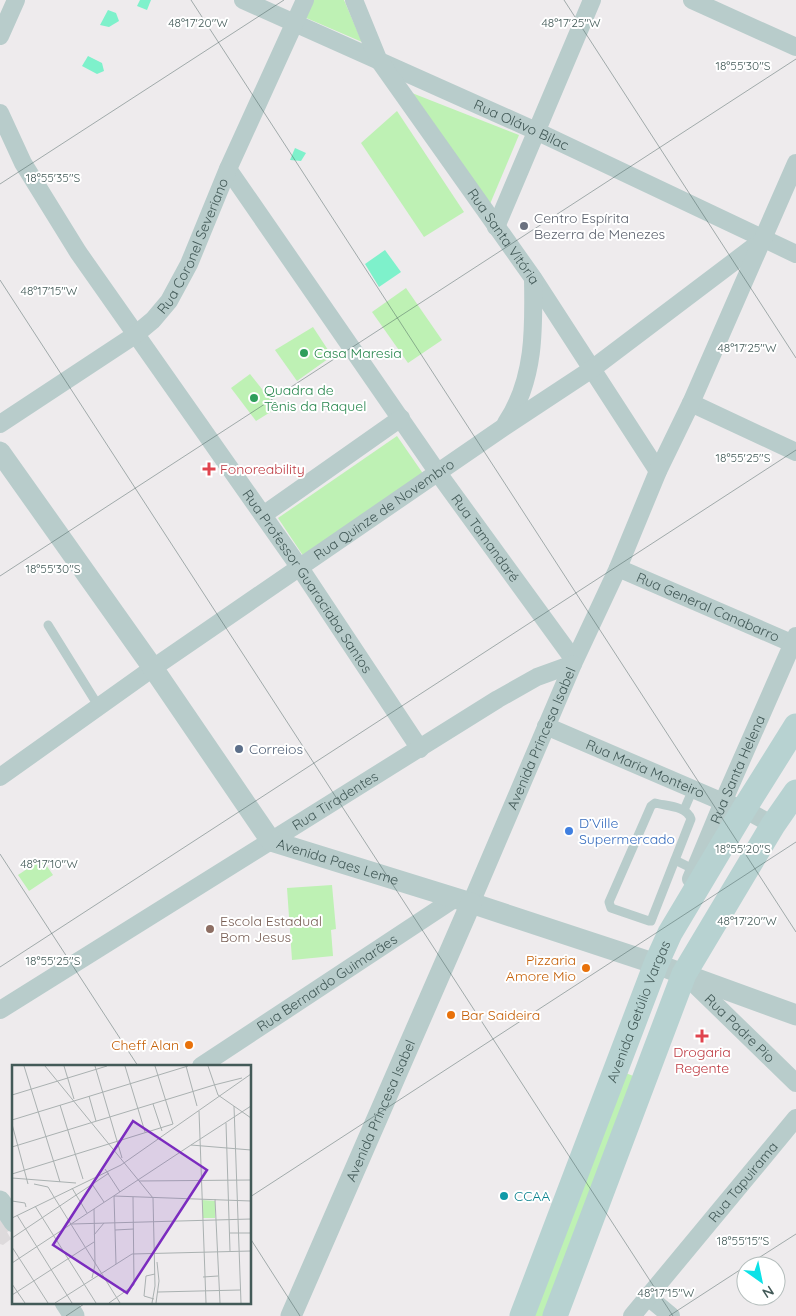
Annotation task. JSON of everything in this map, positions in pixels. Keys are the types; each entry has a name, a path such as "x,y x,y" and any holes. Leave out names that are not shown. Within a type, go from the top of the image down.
{"main road":[{"name":"Avenida Getúlio Vargas","path":"522,1316 656,964 670,933 733,805 796,726"},
{"name":"Avenida Getúlio Vargas","path":"554,1316 684,974 773,825 796,792"},
{"path":"572,1188 569,1204 572,1214 580,1217 589,1214 598,1200"},
{"path":"536,1279 548,1262 554,1262 564,1270 566,1277 564,1292"}],"street":[{"path":"0,36 16,0"},
{"name":"Rua Olávo Bilac","path":"244,0 536,131 796,254"},
{"name":"Rua Coronel Severiano","path":"0,424 135,335 153,320 169,301 189,264 228,169 305,0"},
{"name":"Rua Santa Vitória","path":"354,0 378,59 533,278 658,471"},
{"path":"496,227 592,0"},
{"path":"692,0 796,47"},
{"name":"Rua Professor Guaraciaba Santos","path":"0,113 23,163 78,252 300,568 420,749"},
{"name":"Avenida Princesa Isabel","path":"290,1316 463,901 618,568 658,471 691,403 796,163"},
{"name":"Rua Tamandaré","path":"228,169 438,473 574,662"},
{"name":"Rua Quinze de Novembro","path":"0,777 153,668 504,427 592,369 764,239"},
{"path":"504,427 516,408 527,374 533,337 533,278"},
{"path":"691,403 796,452"},
{"path":"263,516 401,418"},
{"name":"Avenida Paes Leme","path":"0,452 153,668 271,841 656,964 796,1015"},
{"name":"Rua General Canabarro","path":"618,568 795,642"},
{"name":"Rua Santa Helena","path":"670,933 695,870 733,805 795,642"},
{"name":"Rua Tiradentes","path":"0,1010 498,699 537,677 574,662"},
{"name":"Rua Maria Monteiro","path":"546,726 733,805 773,825"},
{"name":"Rua Bernardo Guimarães","path":"203,1065 463,901"},
{"name":"Rua Padre Pio","path":"684,974 796,1083"},
{"name":"Rua Tapuirama","path":"632,1316 796,1118"},
{"path":"647,1296 671,1316"},
{"path":"66,1304 74,1316"}],"lane":[{"path":"48,625 99,707"},
{"path":"684,810 693,789"},
{"path":"655,804 684,810 690,815 691,819 651,920 649,921 611,908 609,902 651,806 655,804"},
{"path":"674,860 695,870"}],"shaded area":[{"path":"140,0 151,0 147,10 137,6"},
{"path":"312,0 344,0 362,42 304,17"},
{"path":"108,10 116,13 119,21 109,27 100,25"},
{"path":"88,56 102,63 104,71 97,74 82,66"},
{"path":"412,93 519,135 490,204"},
{"path":"397,111 464,212 424,237 361,143"},
{"path":"295,148 306,153 301,161 290,160"},
{"path":"385,250 401,272 379,287 365,264"},
{"path":"406,288 442,340 408,363 372,312"},
{"name":"Casa Maresia","path":"313,327 332,356 297,381 275,350"},
{"name":"Quadra de Tênis da Raquel","path":"250,374 277,408 256,421 231,388"},
{"path":"397,436 424,475 304,557 278,518"},
{"path":"42,859 53,875 29,891 18,875"},
{"name":"Escola Estadual Bom Jesus","path":"332,885 336,929 331,930 333,956 292,960 287,888"},
{"path":"623,1072 636,1077 544,1316 529,1316"},
{"path":"0,1213 12,1230 7,1232 11,1239 3,1245 0,1244"}],"place":[{"name":"Centro Espírita Bezerra de Menezes","path":"524,226"},
{"name":"Casa Maresia","path":"304,353"},
{"name":"Quadra de Tênis da Raquel","path":"254,398"},
{"name":"Fonoreability","path":"209,469"},
{"name":"Correios","path":"239,749"},
{"name":"D’Ville Supermercado","path":"569,831"},
{"name":"Escola Estadual Bom Jesus","path":"210,929"},
{"name":"Pizzaria Amore Mio","path":"586,968"},
{"name":"Bar Saideira","path":"451,1015"},
{"name":"Drogaria Regente","path":"702,1036"},
{"name":"Cheff Alan","path":"189,1045"},
{"name":"CCAA","path":"504,1196"}]}
